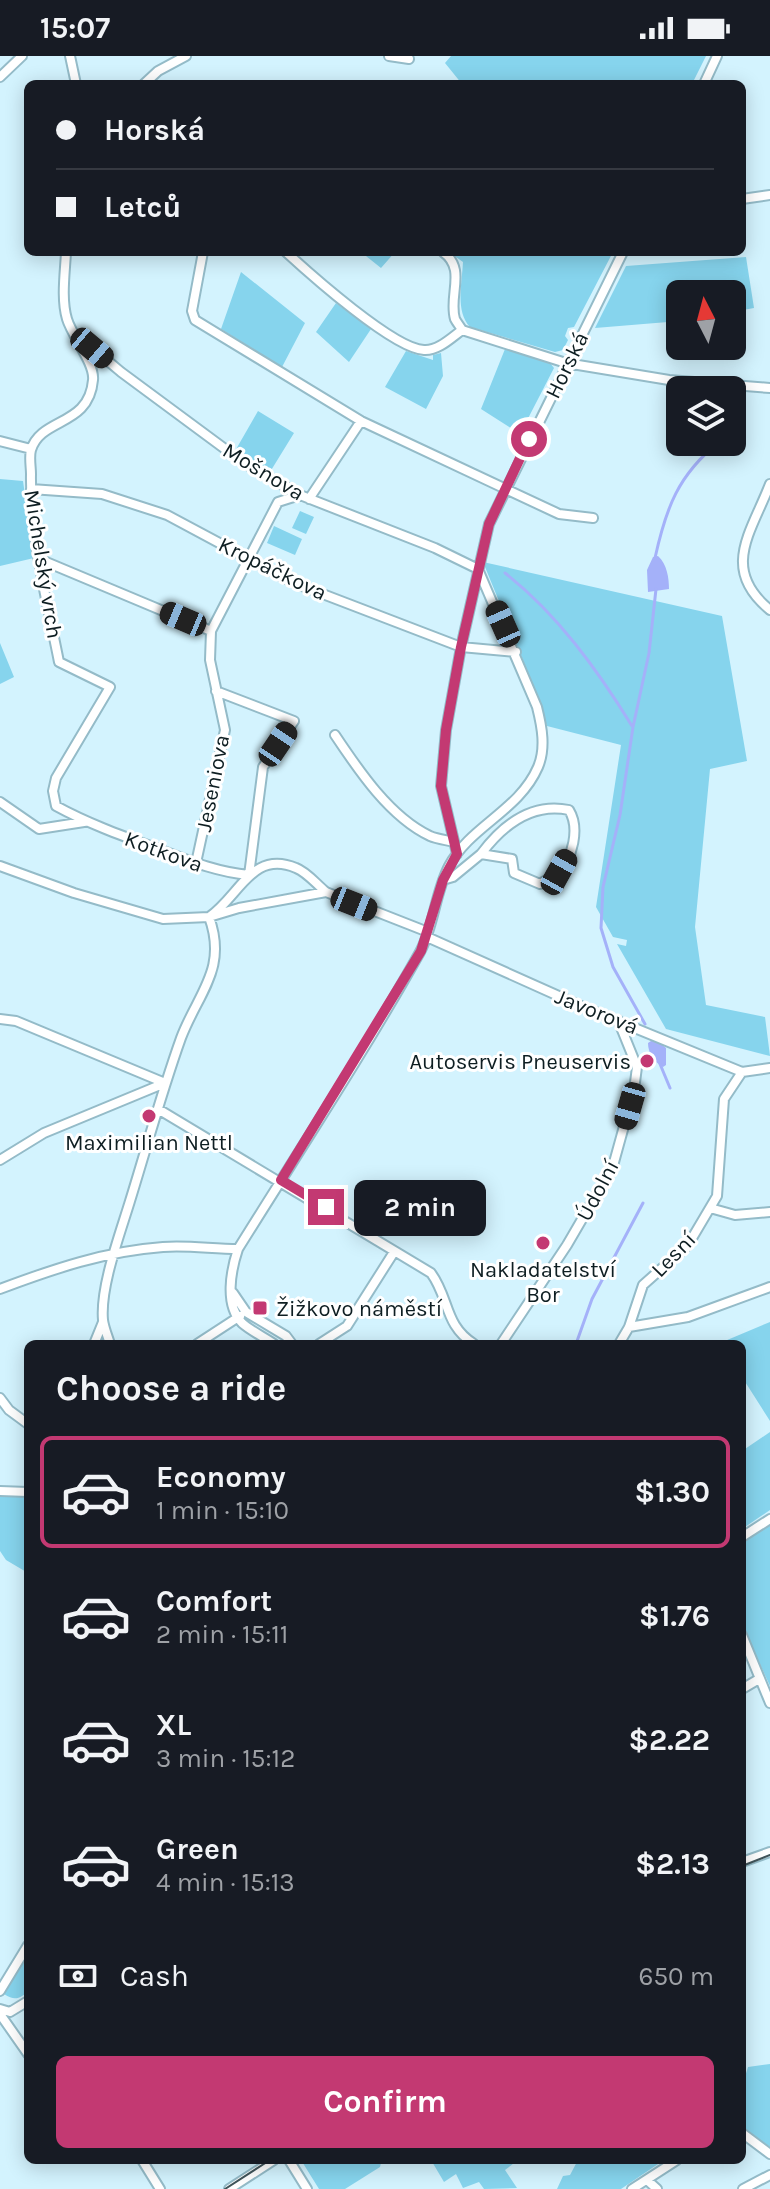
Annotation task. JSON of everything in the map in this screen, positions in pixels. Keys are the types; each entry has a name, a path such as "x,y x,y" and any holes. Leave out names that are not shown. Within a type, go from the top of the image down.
{"street":[{"path":"0,77 22,56"},
{"path":"70,56 75,80"},
{"path":"148,80 186,56"},
{"path":"389,56 409,59"},
{"path":"706,80 717,56"},
{"path":"712,66 725,56"},
{"path":"746,198 770,195"},
{"path":"0,441 31,449 46,430 77,414 90,396 94,377 67,321 66,256"},
{"path":"202,256 192,311 195,320 361,421 559,514 593,518"},
{"path":"290,256 333,295 420,351 433,350 462,330"},
{"path":"448,256 456,269 455,318 462,330 566,363 669,380 770,388"},
{"name":"Horská","path":"457,854 441,786 446,730 489,524 621,256"},
{"name":"Mošnova","path":"74,332 110,363 244,463 304,497 435,548 478,569"},
{"path":"94,377 110,363"},
{"name":"Jeseniova","path":"196,863 225,730 210,660 211,631 278,502 304,497 361,421"},
{"name":"Michelský vrch","path":"31,449 31,489 39,559 59,662 110,687 56,778 53,791 56,806 85,822"},
{"path":"770,484 740,560 745,580 755,598 770,610"},
{"name":"Kropáčkova","path":"31,489 102,494 167,515 294,583 461,647 516,652"},
{"path":"39,559 211,631"},
{"path":"268,1340 243,1324 232,1291 231,1270 238,1249 428,935 443,880 457,854 519,798 539,765 542,726 537,707 478,569"},
{"path":"209,917 223,908 249,875 263,767 294,721 216,691"},
{"path":"335,735 363,777 397,812 430,836 454,842"},
{"name":"Kotkova","path":"0,802 39,829 85,822 230,874 249,875 256,868 272,863 297,868 326,892"},
{"path":"443,880 453,877 481,854 493,837 530,811 562,808 569,810 574,818 576,828 569,853 559,872 540,884 514,873 512,859 481,854"},
{"path":"0,866 74,893 163,919 209,917 239,908 326,892"},
{"name":"Javorová","path":"326,892 428,935 560,997 742,1072"},
{"path":"96,1340 103,1321 115,1253 165,1083 184,1031 216,963 209,917"},
{"path":"0,1019 16,1021 165,1083"},
{"name":"Údolní","path":"504,1340 567,1245 613,1166 634,1090 637,1067 618,1019"},
{"path":"742,1072 770,1068"},
{"name":"Lesní","path":"621,1340 643,1285 688,1245 717,1196 724,1099 742,1072"},
{"path":"0,1160 44,1133 165,1083"},
{"path":"158,1109 281,1180 431,1273 442,1288 449,1317 460,1335 468,1340"},
{"path":"710,1208 735,1215 770,1212"},
{"path":"0,1289 61,1266 115,1253 164,1247 238,1249"},
{"path":"325,1340 347,1326 394,1252"},
{"path":"629,1327 688,1317 770,1287"},
{"path":"203,1340 242,1315"},
{"path":"242,1315 289,1340"},
{"path":"103,1321 109,1340"},
{"path":"0,1398 9,1410 24,1421"},
{"path":"0,1491 24,1492"},
{"path":"746,1534 770,1519"},
{"path":"746,1645 770,1703"},
{"path":"746,1687 759,1679"},
{"path":"746,1861 770,1852"},
{"path":"0,1991 24,1952"},
{"path":"0,2012 10,2012 24,2003"},
{"path":"0,2012 24,2048"},
{"path":"746,2136 770,2154"},
{"path":"144,2164 160,2189"},
{"path":"229,2189 268,2164"},
{"path":"291,2164 307,2189"},
{"path":"632,2189 671,2164"},
{"path":"743,2189 770,2175"},
{"path":"647,2180 657,2189"}],"shaded area":[{"path":"451,56 706,56 694,80 459,80 445,63"},
{"path":"366,256 392,256 381,268"},
{"path":"455,256 611,256 574,327 568,328 565,336 568,340 563,350 555,352 470,327 461,305 463,262"},
{"path":"746,257 754,308 746,309 746,280 666,280 666,322 595,328 626,266"},
{"path":"241,272 305,323 282,367 221,329"},
{"path":"336,303 371,329 349,362 316,332"},
{"path":"505,349 550,363 554,368 520,434 481,409"},
{"path":"406,351 433,360 433,355 441,353 443,376 426,409 385,387"},
{"path":"258,411 294,433 270,472 235,451"},
{"path":"0,479 23,481 34,558 0,566"},
{"path":"300,511 314,517 306,534 292,528"},
{"path":"274,526 302,539 295,555 267,543"},
{"path":"658,556 667,571 669,589 648,592 647,570 653,557"},
{"path":"483,562 722,616 747,761 710,769 695,927 706,1005 765,1017 770,1056 666,1029 617,944 626,946 627,940 613,937 596,907 621,745 547,726"},
{"path":"0,643 14,677 0,684"},
{"path":"658,1041 666,1048 666,1065 663,1067 650,1054 648,1043"},
{"path":"770,1322 770,1421 746,1383 746,1340 727,1340"},
{"path":"770,1432 770,1510 746,1526 746,1448"},
{"path":"0,1494 24,1496 24,1571 6,1560 0,1551"},
{"path":"770,1525 770,1686 746,1634 746,1540"},
{"path":"24,1961 24,1995 11,1998 4,1994"},
{"path":"770,2064 770,2147 746,2130 748,2067"},
{"path":"303,2164 381,2164 345,2189 319,2189"},
{"path":"433,2164 513,2164 505,2170 517,2188 484,2189 479,2182 463,2188 456,2174 444,2182"},
{"path":"576,2164 658,2164 621,2189 557,2189 563,2176 570,2175"}],"waterway":[{"path":"655,558 669,508 684,480 703,456"},
{"path":"505,573 559,624 605,684 632,726"},
{"path":"645,1024 613,967 601,928 603,887 620,815 633,727 649,653 656,589"},
{"path":"660,1064 670,1088"},
{"path":"577,1340 592,1299 643,1203"}],"tram line":[{"path":"746,1864 770,1855"},
{"path":"225,2189 264,2164"}],"place":[{"name":"Autoservis Pneuservis","path":"647,1061"},
{"name":"Maximilian Nettl","path":"149,1116"},
{"name":"Nakladatelství Bor","path":"543,1243"},
{"name":"Žižkovo náměstí","path":"260,1308"}],"route":[{"path":"326,1207 281,1180 421,951 443,880 457,854 441,786 446,730 489,524 529,439"}]}
